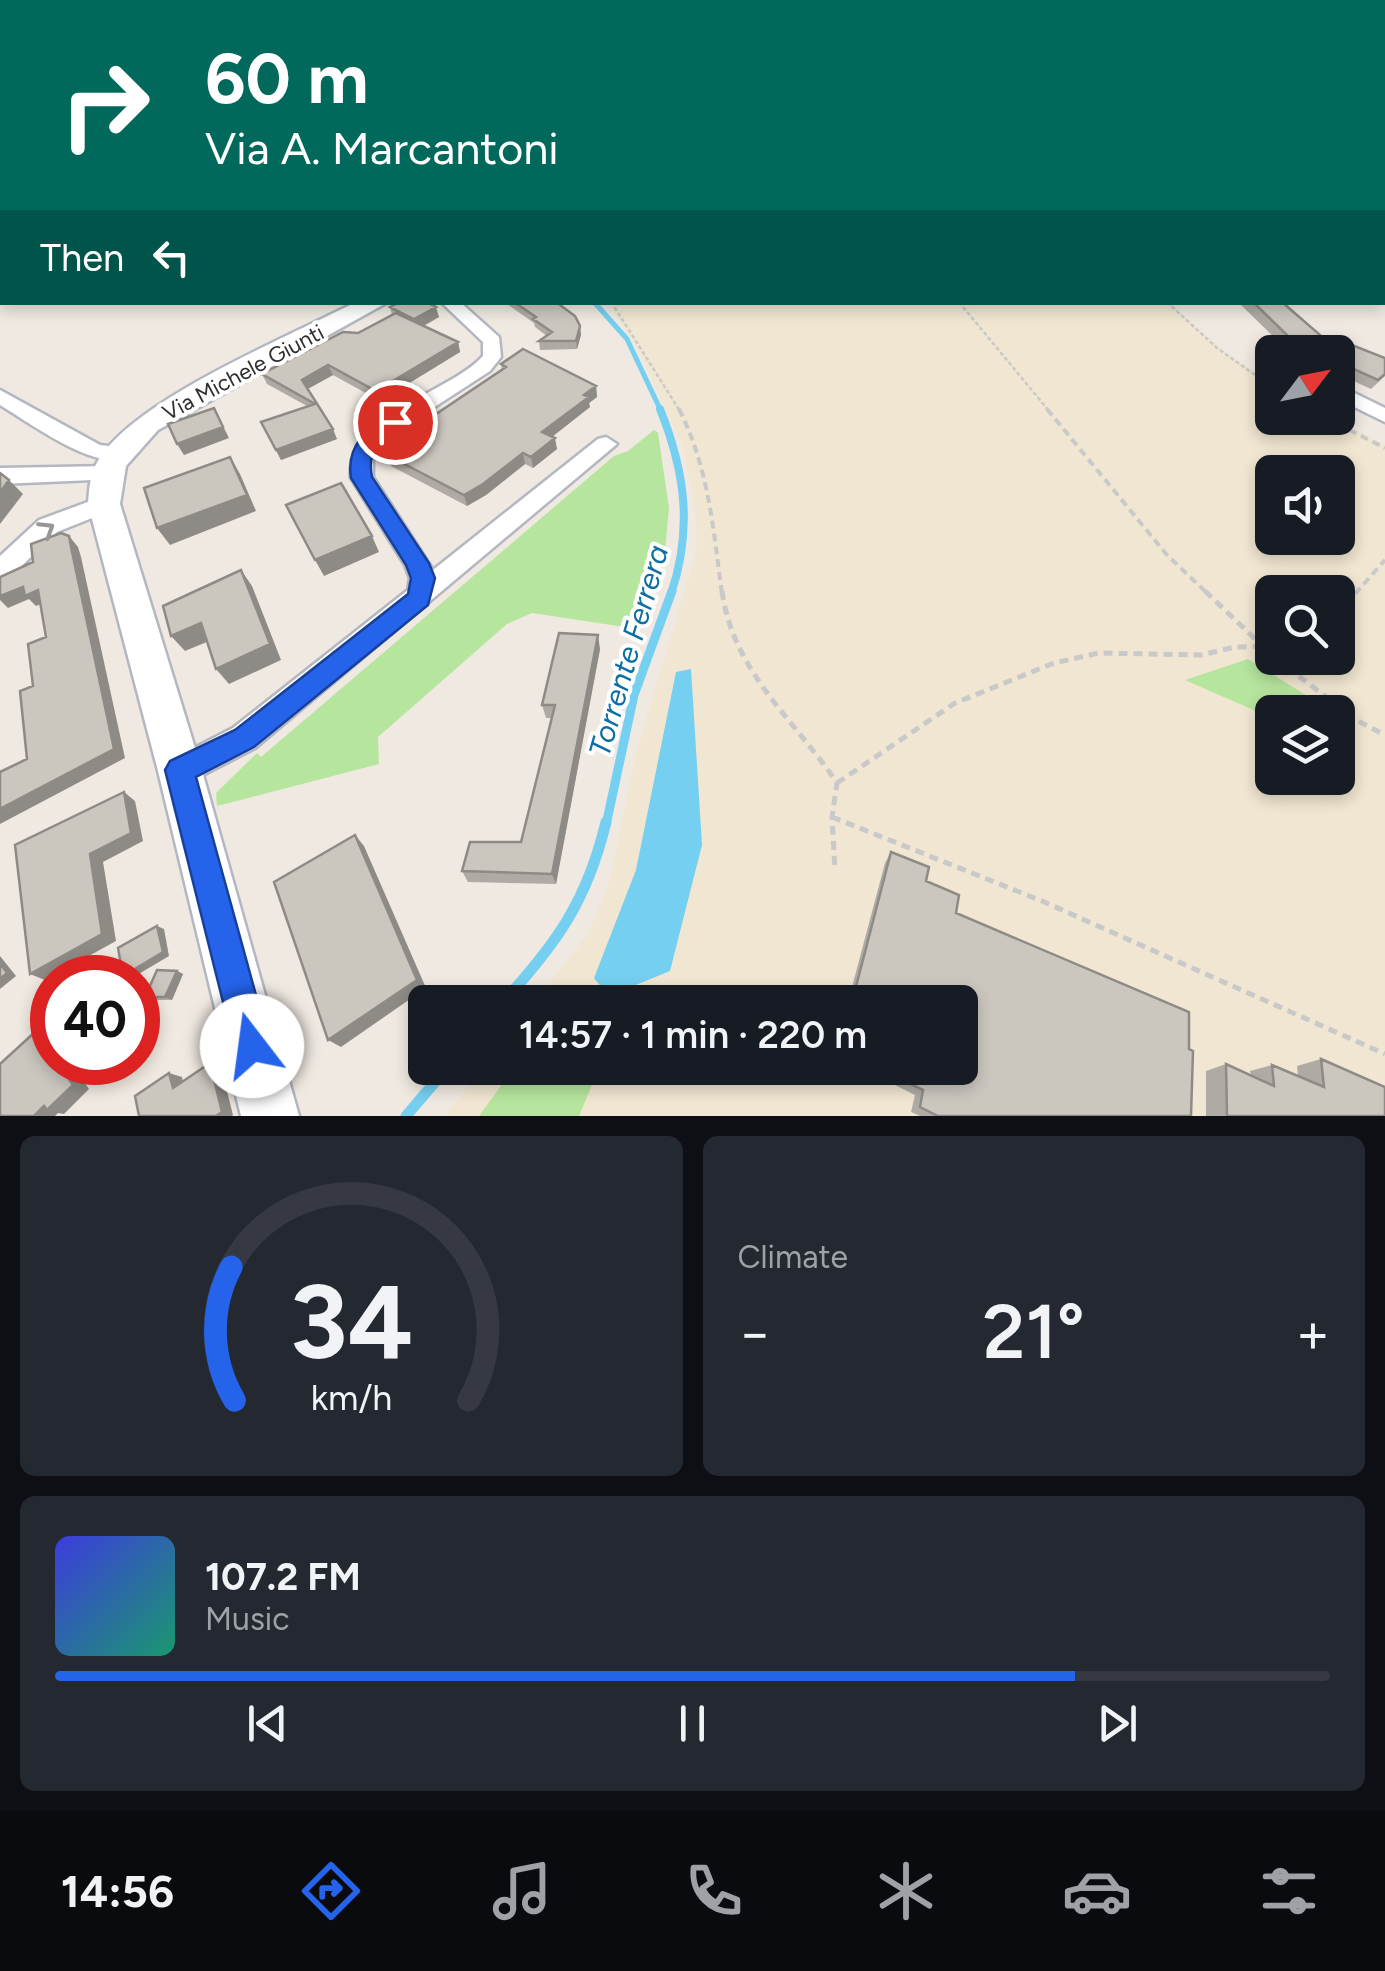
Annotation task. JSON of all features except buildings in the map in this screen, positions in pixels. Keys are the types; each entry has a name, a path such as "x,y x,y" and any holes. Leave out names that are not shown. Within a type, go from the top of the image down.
{"street":[{"name":"Via Michele Giunti","path":"110,477 148,424 370,305"},
{"path":"420,598 423,578 417,563 362,478 359,463 371,438 483,368 492,357 492,341 453,305"},
{"path":"0,396 96,452 110,477 180,770 270,1116"},
{"path":"1355,400 1385,416"},
{"path":"180,770 244,738 606,444"},
{"path":"0,476 110,477"},
{"path":"0,570 110,477"}],"path":[{"path":"616,305 690,432 704,470 725,612 736,644 754,676 837,783 832,818 835,870"},
{"path":"961,305 1155,541 1255,640"},
{"path":"1170,305 1217,348 1255,375"},
{"path":"1355,433 1385,448"},
{"path":"1355,594 1385,560"},
{"path":"1378,568 1385,572"},
{"path":"837,783 955,703 1054,663 1100,653 1201,655 1235,647 1255,648"},
{"path":"1299,675 1358,720 1385,735"},
{"path":"832,818 1042,900 1385,1054"}],"shaded area":[{"path":"609,305 1172,305 1230,356 1255,372 1255,435 1355,435 1355,430 1385,445 1385,1116 445,1116 470,1085 978,1085 978,985 548,985 589,932 609,883 635,757 697,549 695,510 683,447 639,352"}],"green space":[{"path":"654,430 658,433 669,508 665,551 638,629 532,613 507,624 378,737 379,764 217,806 216,793 257,753 261,757 614,456 628,451"},
{"path":"1248,659 1255,663 1255,675 1274,675 1306,695 1255,695 1255,711 1185,680"},
{"path":"502,1085 592,1085 579,1116 479,1116"}],"water":[{"path":"691,669 702,845 670,971 636,985 600,985 594,978 636,870 676,672"}],"waterway":[{"name":"Torrente Ferrera","path":"597,305 627,339 661,411"},
{"name":"Torrente Ferrera","path":"660,409 675,455 683,500 682,546 671,593"},
{"name":"Torrente Ferrera","path":"606,825 634,695 671,593"},
{"name":"Torrente Ferrera","path":"518,985 568,919 589,875 606,822"},
{"name":"Torrente Ferrera","path":"406,1116 432,1085"}],"route":[{"path":"252,1046 180,770 244,738 420,598 423,578 417,563 362,478 359,463 371,438 395,422"}]}
